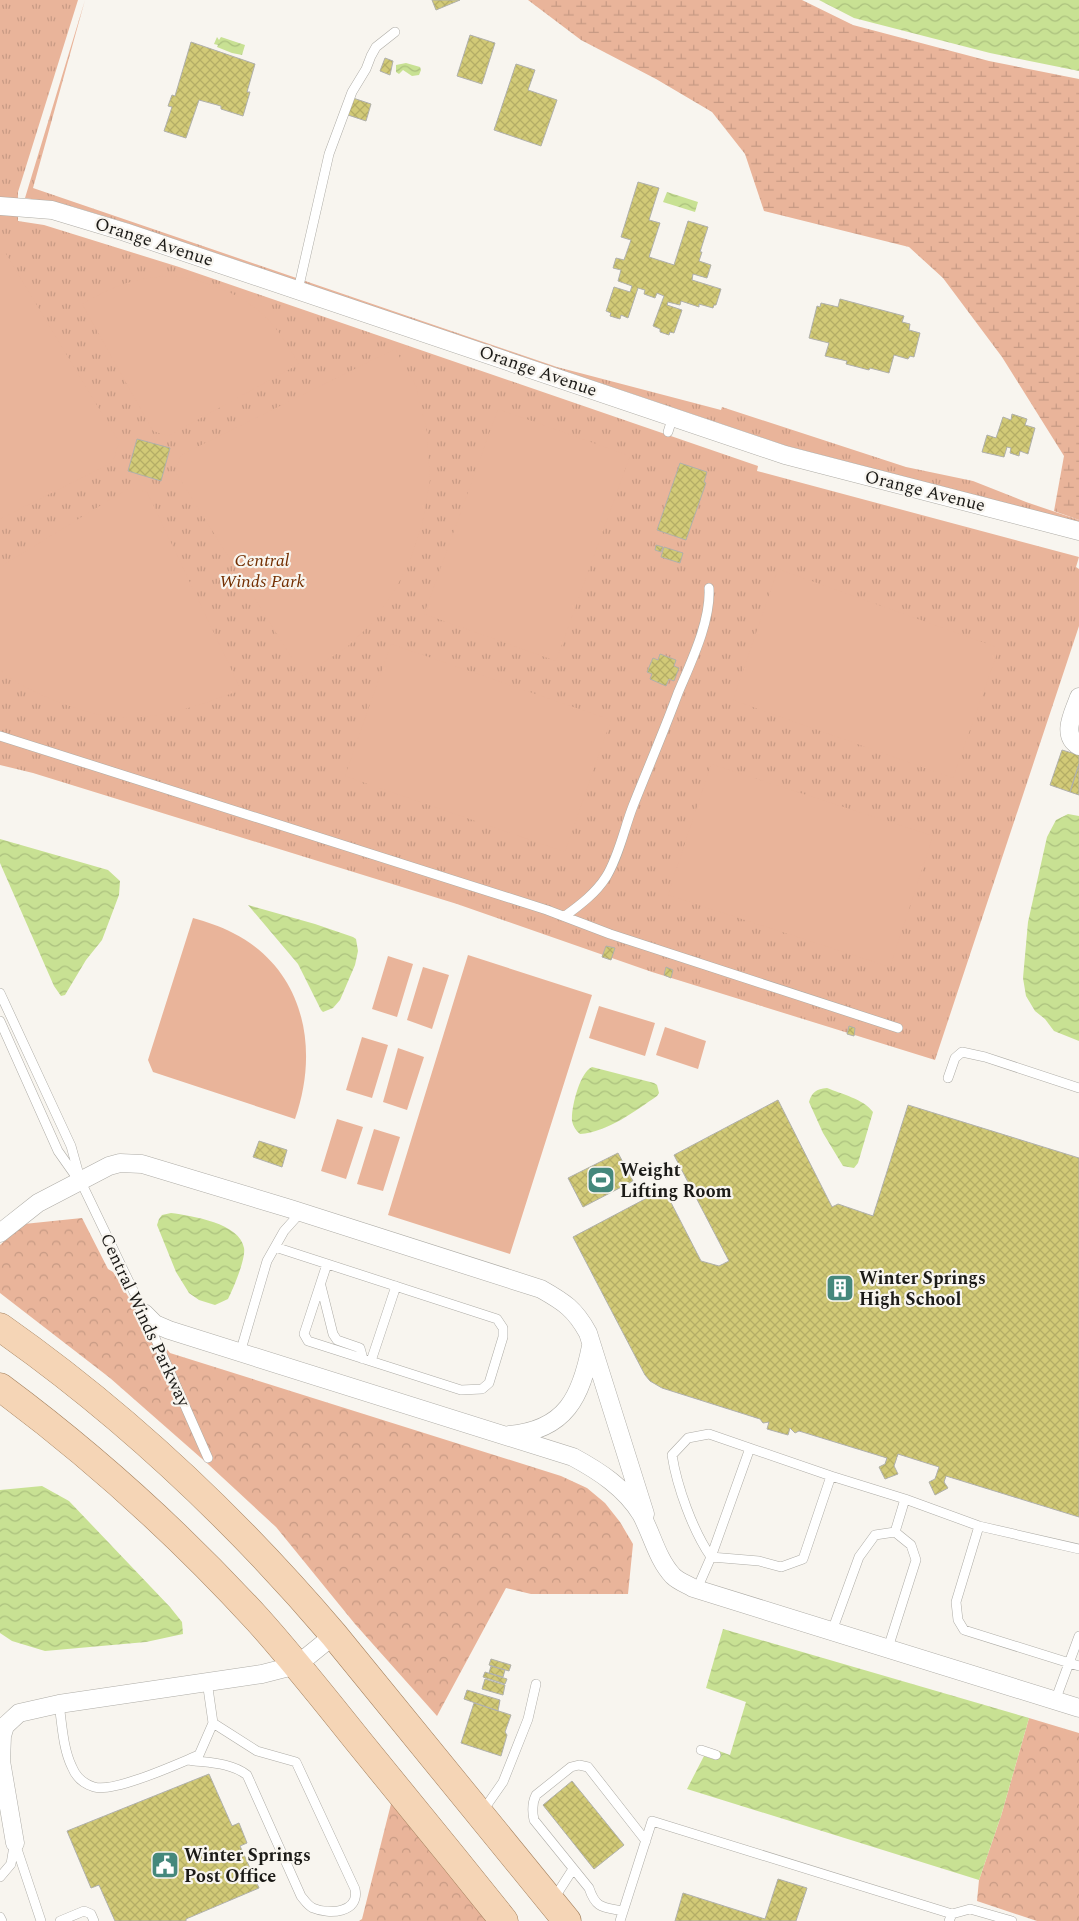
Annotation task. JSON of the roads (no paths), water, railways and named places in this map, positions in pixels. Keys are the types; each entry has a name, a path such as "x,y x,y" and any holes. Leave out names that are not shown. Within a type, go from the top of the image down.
{"main road":[{"path":"0,1327 106,1409 155,1451 249,1541 334,1635 559,1912"},
{"path":"0,1387 76,1447 171,1532 258,1620 297,1665 504,1921"}],"street":[{"name":"Orange Avenue","path":"0,206 38,208 62,212 298,290 670,424 1079,531"},
{"path":"1079,697 1069,732 1072,740 1079,746"},
{"path":"0,1233 38,1203 109,1166 120,1162 142,1164 301,1212 541,1289 564,1302 579,1317 588,1333 650,1532 663,1564 674,1577 697,1589 1079,1708"},
{"path":"144,1313 155,1324 168,1330 573,1457 599,1471 625,1494 639,1512 650,1532"},
{"path":"503,1435 526,1433 546,1426 563,1413 576,1395 587,1369 592,1345"},
{"path":"14,1844 1,1761 4,1718 59,1704 262,1674 297,1665 334,1635"}],"lane":[{"path":"298,290 329,154 352,92 366,69 376,47 394,32"},
{"path":"565,916 577,908 600,886 610,869 693,657 706,615 710,597 709,588"},
{"path":"0,736 565,916 610,934 898,1028"},
{"name":"Central Winds Parkway","path":"0,993 70,1146 80,1182"},
{"name":"Central Winds Parkway","path":"0,1021 58,1151 80,1182 144,1313 208,1458"},
{"path":"948,1078 956,1056 962,1052 985,1057 1079,1088"},
{"path":"240,1353 267,1261 284,1231 301,1212"},
{"path":"275,1247 497,1319 503,1328 503,1337 489,1383 482,1389 461,1390 308,1341 304,1334 327,1264"},
{"path":"320,1285 333,1334 337,1340 360,1348 367,1360"},
{"path":"367,1360 396,1286"},
{"path":"831,1476 803,1559 781,1567 759,1561 728,1560 711,1557 699,1540 674,1470 672,1455 688,1438 709,1434 905,1499 979,1526 1079,1549"},
{"path":"697,1589 711,1557 750,1448"},
{"path":"896,1532 905,1499"},
{"path":"979,1526 956,1602 958,1620 964,1630 1075,1664"},
{"path":"832,1631 859,1557 875,1535 896,1532 911,1545 916,1560 888,1648"},
{"path":"1055,1701 1075,1664 1079,1636"},
{"path":"59,1704 67,1752 72,1767 80,1779 95,1787 114,1787 199,1756 214,1722 207,1681"},
{"path":"480,1814 502,1782 528,1719 536,1684"},
{"path":"187,1760 238,1768 247,1775 301,1896 310,1907 322,1911 331,1911 353,1905 356,1897 355,1889 296,1762 257,1751 214,1722"},
{"path":"701,1750 716,1756"},
{"path":"623,1911 602,1907 593,1900 589,1888 534,1820 532,1811 536,1795 571,1767 579,1765 588,1767 646,1841"},
{"path":"620,1921 652,1821 950,1917 970,1909 1012,1921"},
{"path":"0,1886 1,1876 11,1864 14,1844"},
{"path":"14,1844 41,1921"},
{"path":"559,1912 573,1869"},
{"path":"60,1921 84,1911 91,1914 94,1921"},
{"path":"0,1917 2,1921"}],"water":[{"path":"819,0 1079,0 1079,71 990,53 854,18"},
{"path":"217,37 219,40 221,37 245,45 242,55 217,47 218,45 214,44"},
{"path":"406,63 420,67 419,75 412,76 403,70 399,74 396,72 396,65"},
{"path":"667,192 698,202 695,212 663,202"},
{"path":"1068,814 1079,816 1079,1041 1054,1031 1045,1019 1035,1011 1026,996 1023,978 1028,922 1047,837 1056,820"},
{"path":"0,839 108,870 120,881 119,895 102,940 86,960 65,995 61,996 54,986 0,863"},
{"path":"248,905 315,924 356,939 358,951 355,965 340,1000 333,1008 323,1012 321,1010 298,964"},
{"path":"592,1067 654,1083 657,1085 659,1093 621,1120 601,1129 580,1134 572,1123 573,1107 580,1083"},
{"path":"827,1088 858,1100 873,1112 858,1163 854,1168 843,1166 823,1133 809,1102 815,1092"},
{"path":"171,1213 214,1222 234,1232 241,1239 244,1248 243,1259 239,1274 228,1299 215,1305 199,1300 189,1293 176,1272 157,1225 162,1215"},
{"path":"42,1486 69,1501 170,1607 182,1622 183,1634 146,1642 45,1651 12,1641 0,1633 0,1490"},
{"path":"723,1629 1029,1718 1001,1816 979,1880 687,1789 704,1756 716,1760 719,1751 730,1755 746,1702 706,1688"}],"place":[{"name":"Weight Lifting Room","path":"601,1180"},
{"name":"Winter Springs High School","path":"840,1288"},
{"name":"Winter Springs Post Office","path":"165,1865"}],"park label":[{"name":"Central Winds Park","path":"262,570"}]}
